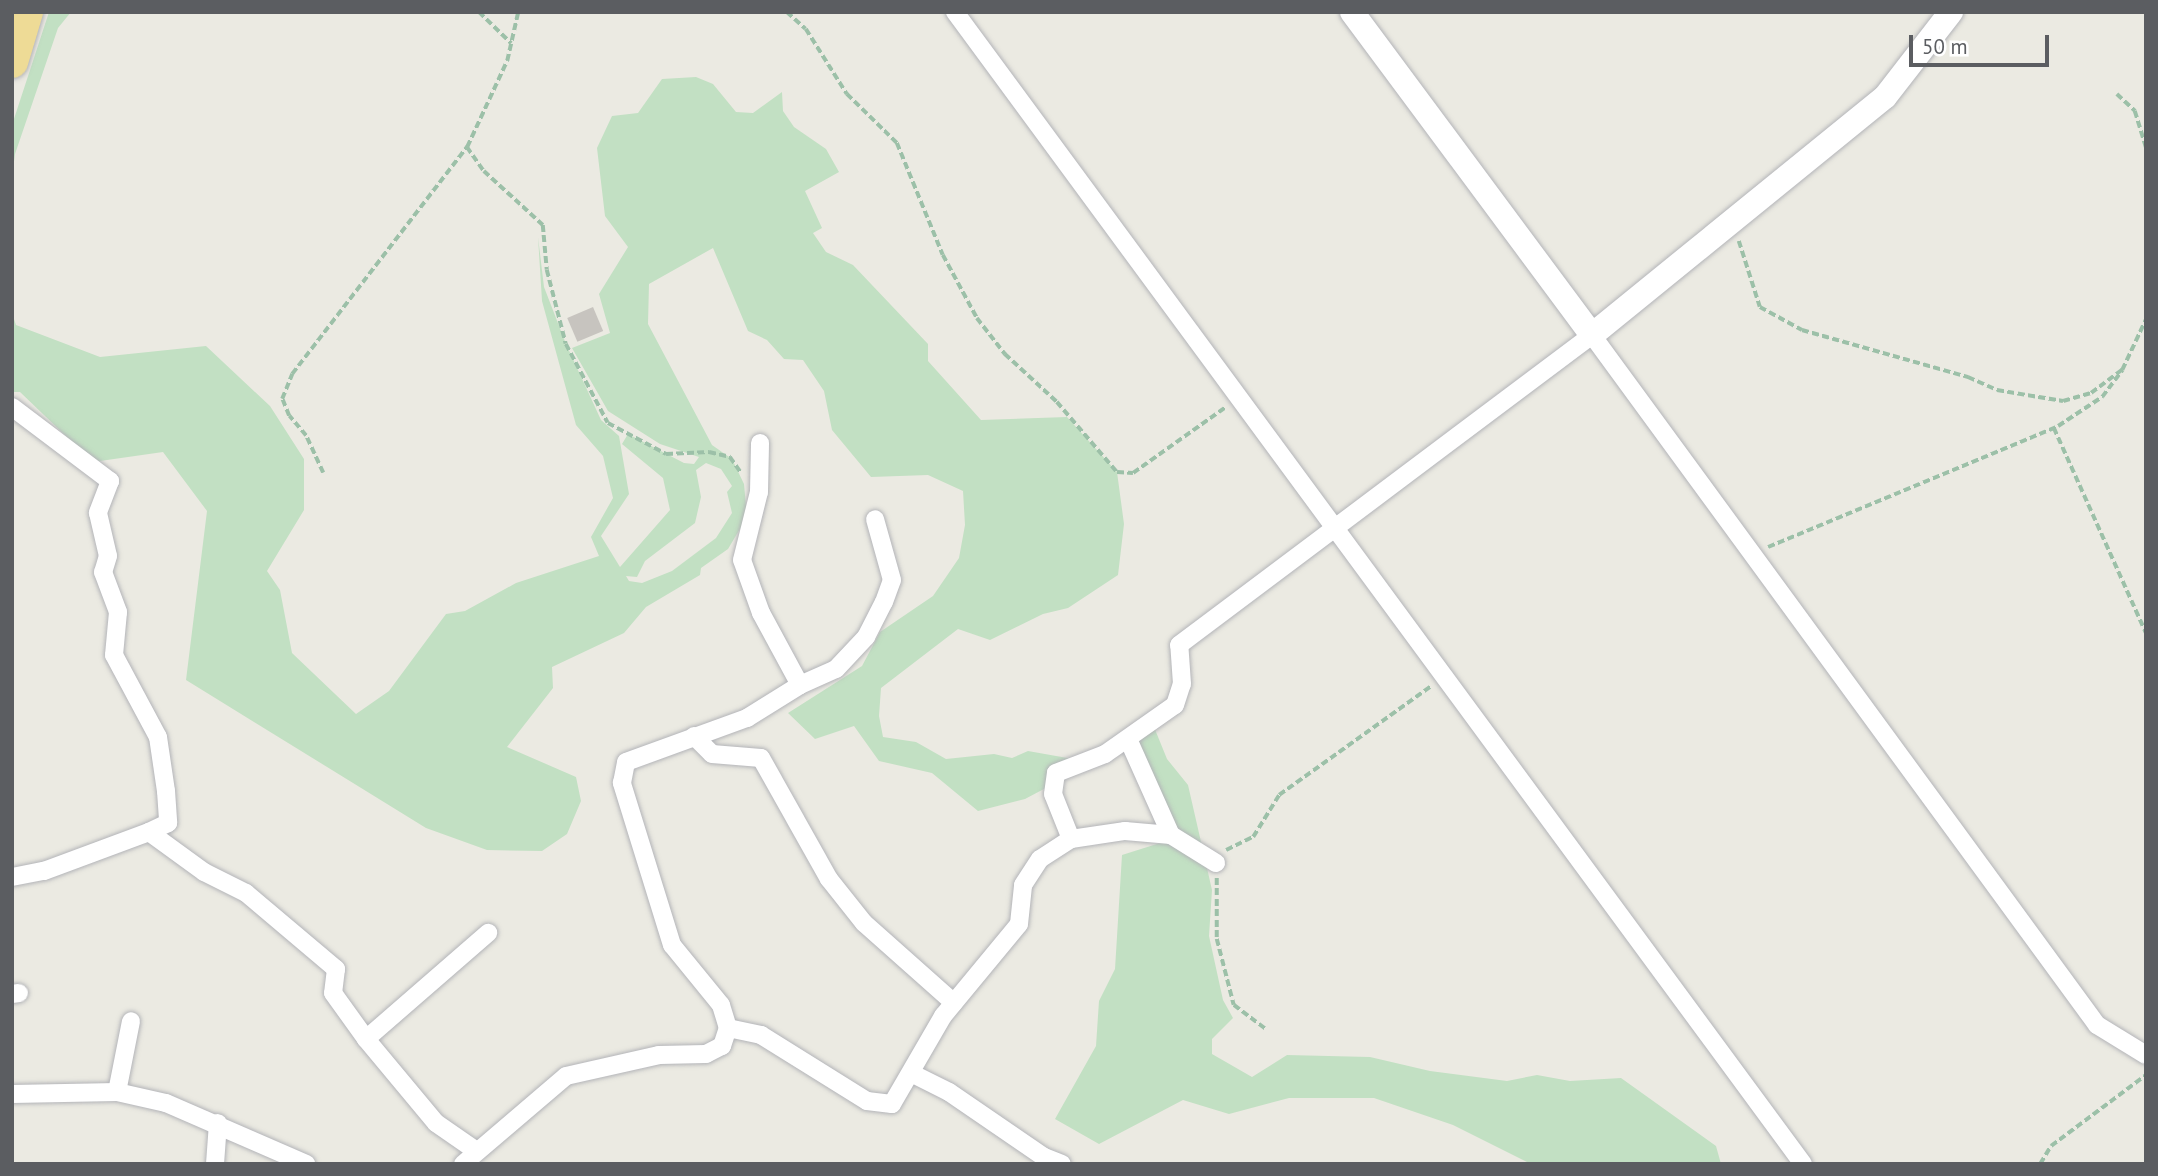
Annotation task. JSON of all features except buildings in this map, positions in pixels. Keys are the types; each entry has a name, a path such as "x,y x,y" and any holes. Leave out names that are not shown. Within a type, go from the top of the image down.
{"highway":[{"path":"12,62 27,12"}],"street":[{"path":"955,12 1803,1164"},
{"path":"1352,12 1547,281 1592,335 1750,555 2097,1025 2146,1055"},
{"path":"1071,839 1053,794 1056,773 1105,754 1175,705 1182,684 1179,645 1592,335 1885,97 1951,12"},
{"path":"12,407 110,481 98,513 108,556 103,572 118,612 114,655 158,737 168,823 44,871 12,877"},
{"path":"760,443 756,503 741,560 761,613 800,685"},
{"path":"149,832 204,872 246,893 336,969 333,993 366,1039 436,1123 469,1157 517,1121 566,1076 659,1055 706,1054 722,1046 728,1027 722,1004 671,945 622,783 626,762 694,736 708,735 747,718 800,685 836,669 866,637 892,580 874,519"},
{"path":"694,736 712,754 761,758 829,879 864,923 954,1003"},
{"path":"1128,739 1171,835"},
{"path":"728,1027 761,1035 867,1101 892,1104 913,1074 954,1003 1019,924 1023,885 1040,859 1071,839 1125,831 1171,835 1216,863"},
{"path":"366,1039 488,933"},
{"path":"117,1092 131,1021"},
{"path":"913,1074 949,1092 1005,1133 1062,1164"},
{"path":"12,1094 117,1092 166,1103 218,1123 306,1164"},
{"path":"215,1164 218,1123"}],"path":[{"path":"479,12 511,43"},
{"path":"323,473 306,436 289,416 282,399 292,374 467,147 511,43 518,12"},
{"path":"788,12 806,29 847,94 897,143 943,255 977,318 1116,472 1133,473 1240,398"},
{"path":"2117,94 2135,111 2146,147"},
{"path":"467,147 484,171 543,225 547,270 566,344 608,423 666,454 709,452 730,457 756,503"},
{"path":"1734,218 1744,267 1760,307 1802,330 1968,377 1997,390 2063,401 2091,393 2122,370"},
{"path":"1750,555 2054,428 2102,397 2122,370 2146,319"},
{"path":"2054,428 2146,633"},
{"path":"1266,1030 1234,1005 1217,939 1216,863 1220,853 1253,837 1279,795 1446,676"},
{"path":"2040,1164 2051,1146 2146,1075"}],"green space":[{"path":"49,12 71,12 58,28 15,154 12,177 12,125"},
{"path":"696,77 713,84 736,112 753,113 782,92 783,111 794,127 826,149 839,172 805,191 822,228 813,233 826,252 853,265 928,344 928,361 981,420 1067,417 1117,472 1124,524 1118,575 1068,608 1043,614 990,640 958,629 881,688 879,716 883,737 916,742 946,759 994,754 1012,758 1028,751 1073,759 1076,772 1025,799 978,811 932,773 879,761 854,726 815,739 788,713 862,666 880,632 933,596 959,558 965,525 963,491 928,475 871,477 832,430 824,391 803,360 784,359 767,340 748,331 713,248 649,284 648,324 712,445 732,459 744,484 747,517 728,549 701,568 700,575 646,607 624,633 552,667 553,688 507,747 576,777 581,801 567,834 542,851 487,850 426,828 186,680 207,511 163,452 93,462 20,392 12,392 12,313 16,325 100,357 206,346 270,406 304,459 304,510 267,571 280,590 292,653 356,714 389,691 446,614 465,611 516,583 599,556 591,537 613,498 603,456 576,425 542,301 538,237 544,287 566,344 601,420 619,436 629,494 601,536 620,567 670,510 663,478 622,444 628,434 684,463 694,464 699,457 660,444 608,411 572,348 610,333 599,294 628,247 605,216 597,148 612,116 638,113 662,79","holes":["706,463 721,469 732,486 727,492 732,513 716,538 672,571 642,583 629,581 626,576 637,577 645,561 695,523 701,497 696,470"]},
{"path":"1154,727 1167,759 1188,785 1212,890 1209,936 1223,1000 1233,1018 1212,1039 1212,1054 1252,1077 1287,1055 1370,1057 1430,1071 1507,1081 1537,1075 1570,1081 1621,1078 1716,1146 1721,1164 1531,1164 1453,1125 1374,1098 1289,1098 1229,1114 1183,1100 1099,1144 1055,1119 1096,1046 1099,1001 1115,969 1122,855 1160,843 1172,823 1137,740"}]}
